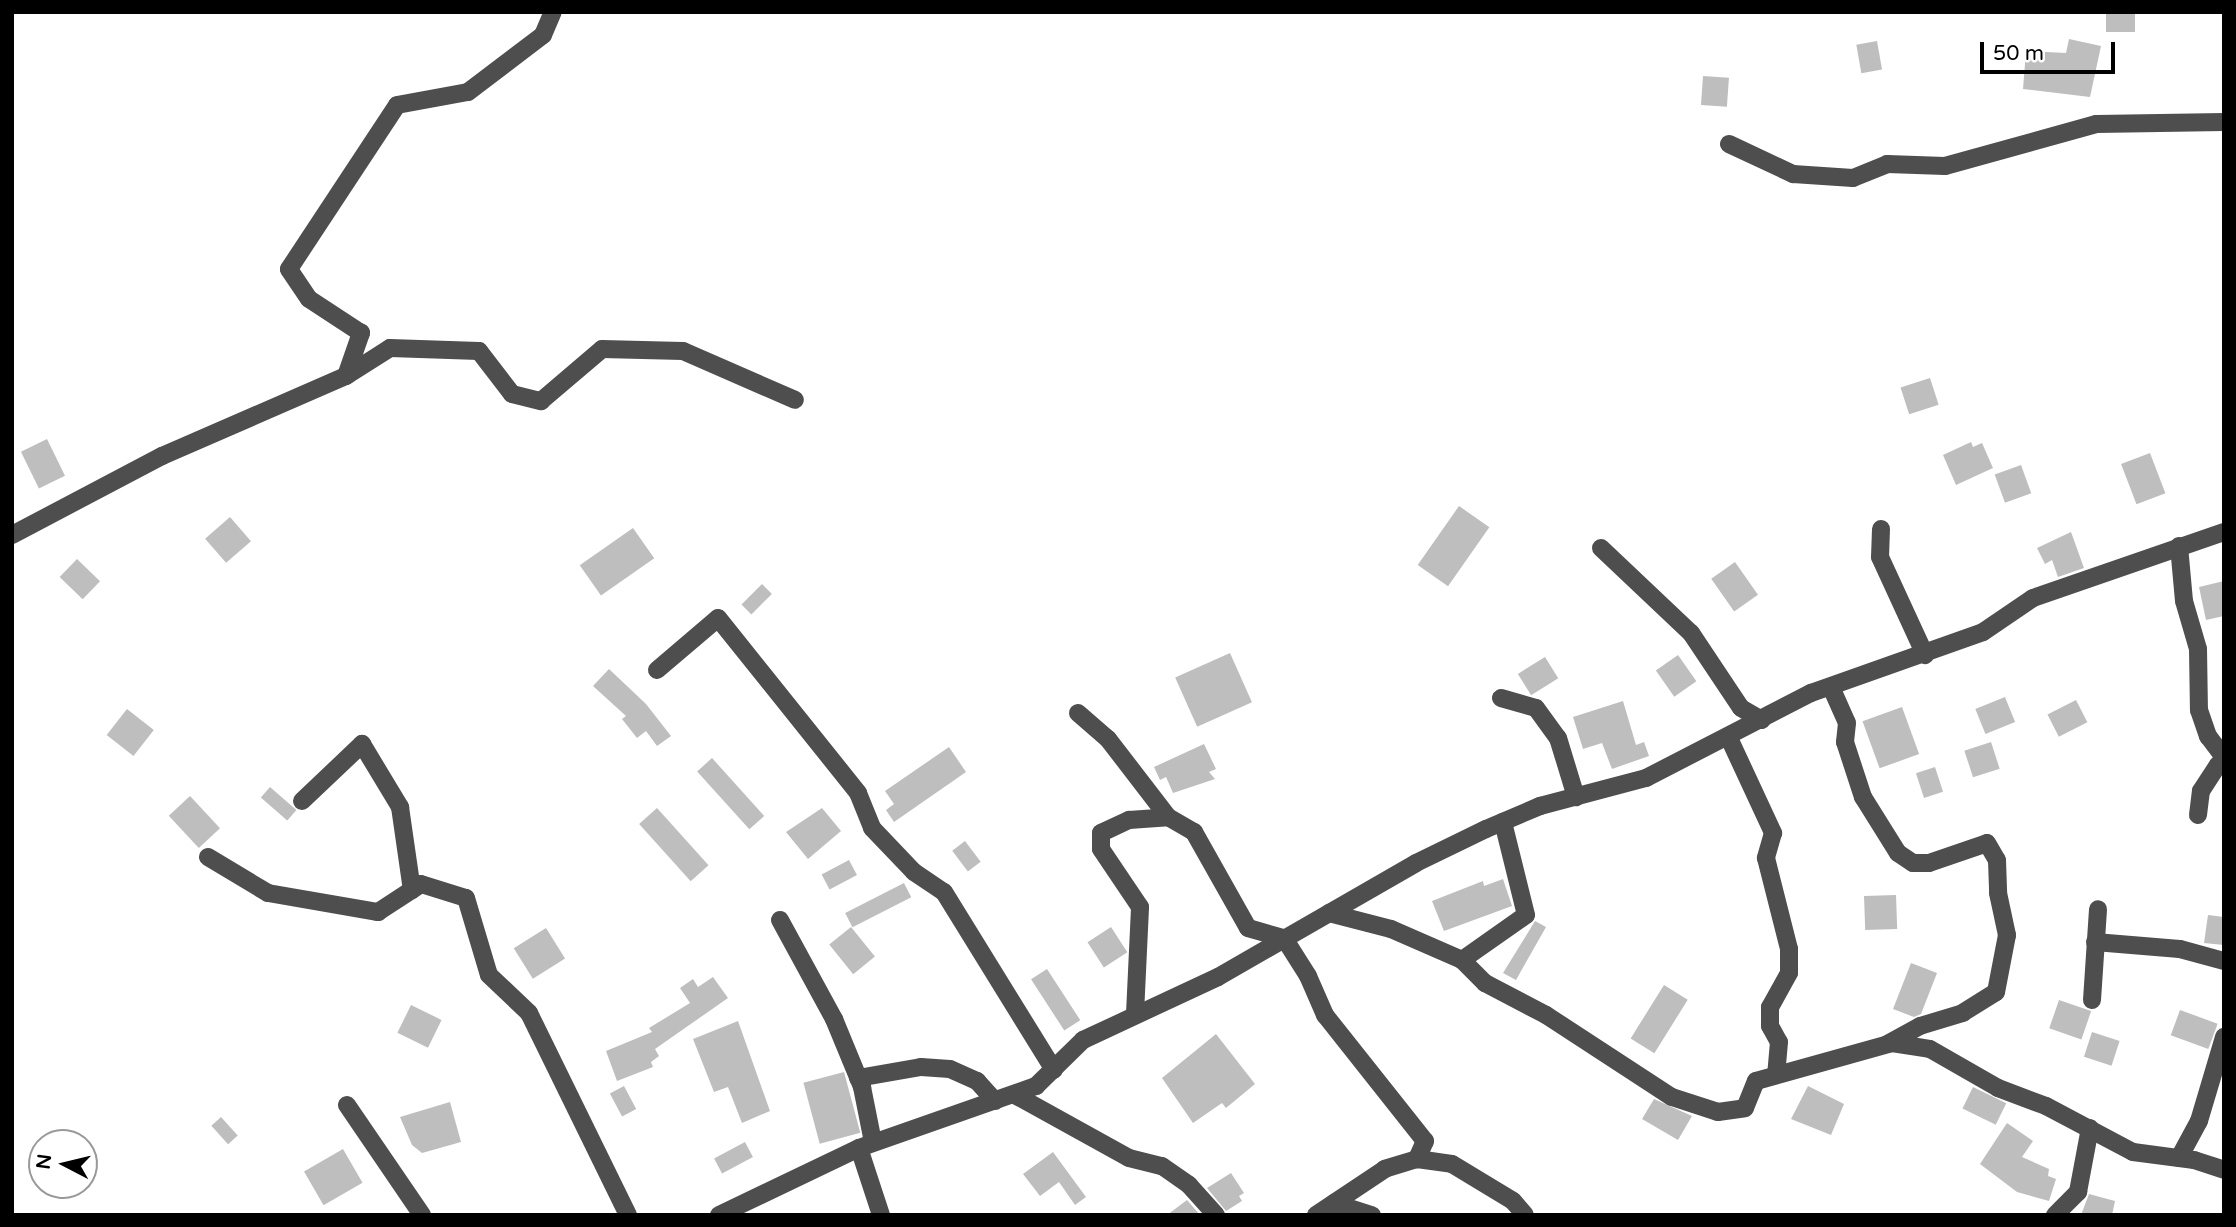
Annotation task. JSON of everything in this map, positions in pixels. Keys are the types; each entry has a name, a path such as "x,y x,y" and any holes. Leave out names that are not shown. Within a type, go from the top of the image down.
{"street":[{"path":"346,376 361,333 309,299 289,270 397,105 468,92 543,35 553,12"},
{"path":"1730,144 1793,174 1853,178 1887,164 1945,166 2096,124 2224,122"},
{"path":"12,535 162,456 346,376 390,348 480,351 513,394 541,401 602,349 683,351 795,400"},
{"path":"1881,529 1880,557 1925,655"},
{"path":"719,1215 866,1145 1015,1095 1054,1070 1083,1040 1218,977 1416,863 1503,822 1576,797 1646,778 1831,687 1983,632 2033,598 2224,532"},
{"path":"2179,546 2184,601 2198,649 2199,710 2208,736 2224,757"},
{"path":"1601,548 1691,633 1741,708 1762,720"},
{"path":"657,670 718,618 858,793 872,828 914,872 944,892 1054,1070"},
{"path":"1329,913 1391,929 1462,960 1485,983 1546,1015 1672,1097 1718,1112 1745,1108 1756,1082 1776,1074 1806,1071 1888,1044 1920,1026 1963,1013 1996,992 2007,934 1998,892 1997,860 1987,844 1929,863 1913,863 1898,853 1863,797 1845,742 1847,723 1831,687"},
{"path":"1502,698 1536,708 1558,737 1576,797"},
{"path":"1078,713 1108,739 1168,817 1194,832 1248,928 1284,938 1325,1015 1425,1141 1417,1158"},
{"path":"1729,738 1773,833 1766,858 1789,949 1789,973 1770,1007 1770,1026 1779,1042 1776,1074"},
{"path":"302,801 362,744 400,807 412,890"},
{"path":"2198,815 2201,791 2218,765 2224,766"},
{"path":"1135,1014 1140,907 1101,849 1101,833 1129,820 1168,817"},
{"path":"1462,960 1526,915 1503,822"},
{"path":"208,857 268,893 378,912 421,884 466,898 488,975 529,1013 628,1215"},
{"path":"2092,1000 2098,909"},
{"path":"779,920 834,1019 858,1078 866,1145 881,1215"},
{"path":"2095,942 2180,949 2224,961"},
{"path":"2179,1158 2199,1121 2224,1037"},
{"path":"1888,1044 1930,1049 1997,1088 2090,1128 2133,1152 2179,1158 2224,1170"},
{"path":"858,1078 922,1067 950,1069 977,1081 995,1101"},
{"path":"1015,1095 1129,1158 1162,1166 1189,1185 1216,1215"},
{"path":"346,1105 422,1215"},
{"path":"2055,1215 2078,1192 2090,1128"},
{"path":"1316,1215 1385,1170 1417,1158 1452,1164 1513,1201 1525,1215"},
{"path":"1334,1203 1371,1215"}],"building":[{"path":"2106,12 2135,12 2135,32 2106,32"},
{"path":"2069,39 2101,46 2090,97 2023,89 2026,51 2066,53"},
{"path":"1877,41 1882,70 1861,73 1856,45"},
{"path":"1703,76 1729,78 1727,107 1701,105"},
{"path":"1930,378 1939,405 1909,414 1901,388"},
{"path":"47,439 65,476 39,489 21,452"},
{"path":"1971,442 1973,447 1982,443 1993,468 1956,485 1943,455"},
{"path":"2150,453 2165,493 2136,504 2121,464"},
{"path":"2021,465 2031,493 2005,503 1995,475"},
{"path":"1459,506 1489,527 1448,586 1418,565"},
{"path":"230,517 251,541 226,563 205,539"},
{"path":"633,528 654,558 601,596 580,565"},
{"path":"2071,532 2084,568 2058,577 2052,560 2045,564 2037,548"},
{"path":"77,559 100,581 83,599 60,577"},
{"path":"1735,562 1758,595 1734,611 1711,579"},
{"path":"2224,581 2224,616 2206,620 2199,587"},
{"path":"762,584 772,594 751,614 741,605"},
{"path":"1230,653 1252,702 1197,727 1175,677"},
{"path":"1678,655 1696,681 1674,697 1656,670"},
{"path":"1545,657 1558,678 1531,695 1518,674"},
{"path":"609,669 646,704 671,736 657,746 646,731 637,738 622,719 626,716 593,686"},
{"path":"2005,697 2015,722 1985,734 1975,709"},
{"path":"2076,700 2087,722 2059,737 2047,715"},
{"path":"1623,701 1636,745 1644,742 1649,756 1612,769 1602,743 1583,749 1573,717"},
{"path":"1902,707 1919,754 1880,768 1863,721"},
{"path":"127,709 154,730 133,756 107,735"},
{"path":"1991,742 2000,769 1973,777 1964,751"},
{"path":"1204,744 1216,769 1209,772 1215,779 1173,793 1166,777 1160,780 1154,767"},
{"path":"949,747 966,772 894,822 886,810 894,804 885,791"},
{"path":"712,758 764,816 749,829 697,771"},
{"path":"1935,767 1943,792 1924,798 1916,773"},
{"path":"270,787 296,810 287,821 261,798"},
{"path":"190,796 220,828 199,848 169,816"},
{"path":"657,808 709,865 691,881 639,824"},
{"path":"822,808 841,831 808,859 786,832"},
{"path":"965,841 981,862 968,871 952,851"},
{"path":"849,860 857,875 830,890 822,875"},
{"path":"1503,879 1512,906 1444,931 1432,901 1483,881 1484,886"},
{"path":"904,883 911,897 852,927 845,913"},
{"path":"1896,895 1897,929 1865,930 1864,896"},
{"path":"2208,915 2224,917 2224,945 2204,943"},
{"path":"1535,921 1546,927 1516,980 1503,973"},
{"path":"851,927 875,957 853,974 829,945"},
{"path":"1111,927 1127,952 1104,967 1088,942"},
{"path":"546,928 565,959 533,979 514,948"},
{"path":"1911,963 1937,973 1921,1014 1914,1017 1893,1009"},
{"path":"1047,969 1080,1020 1064,1031 1031,979"},
{"path":"713,977 728,998 655,1049 659,1056 651,1062 653,1067 617,1081 606,1051 652,1032 649,1028 690,1003 680,988 693,979 698,987"},
{"path":"1664,985 1688,1000 1654,1053 1631,1038"},
{"path":"2059,1000 2091,1011 2081,1039 2049,1028"},
{"path":"411,1005 442,1020 428,1048 397,1033"},
{"path":"2180,1010 2218,1024 2208,1049 2171,1035"},
{"path":"738,1021 770,1111 742,1123 728,1087 714,1092 693,1039"},
{"path":"2092,1032 2120,1041 2112,1066 2084,1057"},
{"path":"1216,1034 1255,1084 1226,1108 1222,1103 1193,1123 1162,1078"},
{"path":"844,1072 860,1133 820,1144 803,1083"},
{"path":"624,1086 636,1109 622,1116 610,1094"},
{"path":"1808,1086 1844,1104 1831,1135 1791,1119"},
{"path":"1973,1087 2006,1103 1996,1125 1962,1109"},
{"path":"1654,1099 1692,1116 1678,1140 1642,1119"},
{"path":"450,1102 461,1142 422,1153 412,1145 400,1117"},
{"path":"221,1117 238,1136 228,1144 211,1126"},
{"path":"2007,1123 2033,1141 2022,1157 2049,1169 2048,1176 2056,1179 2049,1201 2017,1192 1980,1164"},
{"path":"745,1142 753,1157 722,1173 714,1158"},
{"path":"343,1149 362,1183 324,1205 304,1172"},
{"path":"1053,1152 1086,1197 1075,1205 1059,1182 1040,1196 1023,1174"},
{"path":"1231,1173 1244,1193 1239,1196 1242,1201 1226,1211 1207,1188"},
{"path":"2089,1194 2115,1201 2112,1215 2081,1215"},
{"path":"1187,1200 1200,1215 1167,1215"}]}
